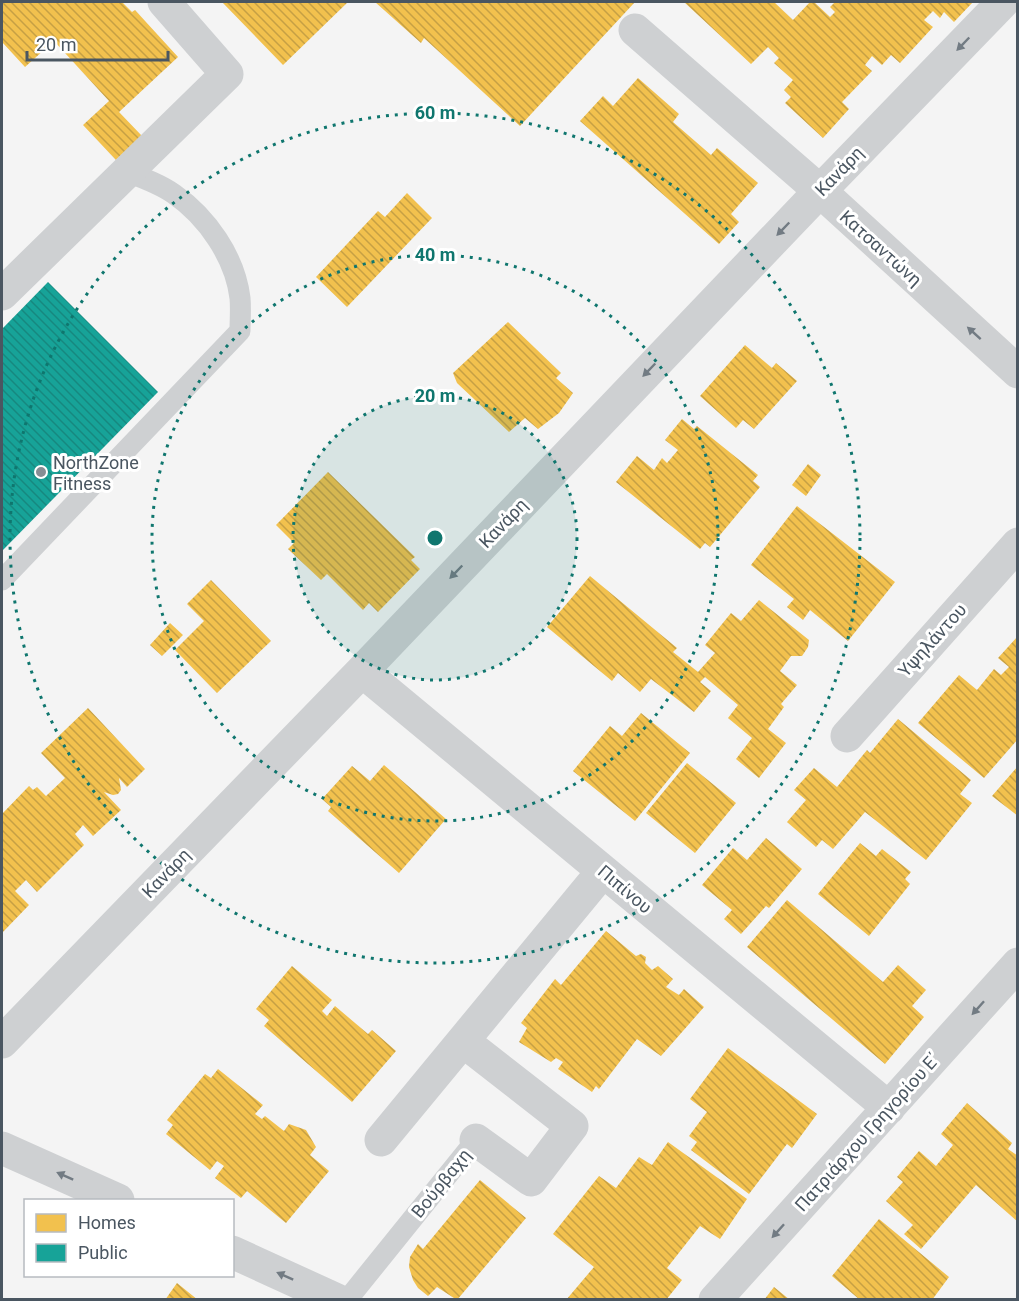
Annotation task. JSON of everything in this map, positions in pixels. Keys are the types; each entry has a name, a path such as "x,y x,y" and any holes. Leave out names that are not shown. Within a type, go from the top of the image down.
{"street":[{"path":"2,294 227,74 164,2"},
{"name":"Κανάρη","path":"2,1042 362,671 1003,2"},
{"name":"Κατσαντώνη","path":"635,30 820,191 1017,372"},
{"name":"Υψηλάντου","path":"848,736 1017,544"},
{"name":"Πιπίνου","path":"362,671 889,1108"},
{"path":"381,1140 603,871"},
{"name":"Πατριάρχου Γρηγορίου Ε΄","path":"715,1299 1017,964"},
{"name":"Βούρβαχη","path":"463,1041 572,1126 531,1180 476,1140"},
{"path":"2,1148 116,1199"},
{"path":"234,1253 337,1299"}],"lane":[{"path":"2,580 240,331 240,297 233,272 208,225 172,192 127,172"},
{"name":"Βούρβαχη","path":"347,1299 476,1140"}],"building: Homes":[{"path":"2,2 122,2 132,12 135,10 178,57 119,112 142,136 116,160 83,125 109,101 54,41 25,67 2,42"},
{"path":"222,2 348,2 283,65"},
{"path":"375,2 635,2 520,126 424,38 421,43"},
{"path":"684,2 774,2 793,20 810,2 814,2 830,17 835,12 830,7 835,2 973,2 954,22 944,12 940,18 933,11 924,20 933,27 900,63 891,55 882,65 872,56 865,65 872,71 842,102 849,109 823,138 785,103 791,97 784,90 793,80 774,63 779,58 768,47 751,64"},
{"path":"638,78 679,114 673,122 711,155 717,148 758,183 731,214 739,222 719,244 580,121 603,96 613,106"},
{"path":"407,193 432,218 347,307 316,277 378,211 385,217"},
{"path":"508,322 561,373 556,378 573,393 559,413 538,429 525,418 509,432 457,383 453,373"},
{"path":"745,345 772,368 776,363 797,381 754,429 743,420 736,428 700,396"},
{"path":"682,419 694,429 697,426 758,475 753,481 760,487 710,547 705,543 700,549 616,482 637,456 654,470 662,458 667,463 678,450 665,440"},
{"path":"808,464 821,475 806,496 792,485"},
{"path":"328,472 415,557 411,560 420,569 378,612 369,603 363,610 327,574 321,580 288,549 294,543 276,525"},
{"path":"797,506 895,582 848,641 810,610 803,620 787,607 794,599 751,565"},
{"path":"590,576 677,648 673,652 698,672 715,653 705,645 731,613 741,621 759,600 809,640 808,647 802,656 791,656 780,671 797,685 781,704 784,707 768,729 786,743 759,778 736,759 752,738 728,718 738,705 705,677 700,682 711,691 694,712 651,679 640,692 618,673 612,681 547,627"},
{"path":"211,580 271,641 217,693 175,650 204,621 187,604"},
{"path":"170,623 183,635 162,656 150,645"},
{"path":"1018,636 1018,739 984,778 918,723 959,675 977,690 994,669 1001,675 1009,667 998,658"},
{"path":"88,708 145,769 127,787 119,778 121,790 118,794 104,792 121,810 93,836 83,825 75,834 84,845 37,892 26,880 15,891 29,905 2,933 2,814 29,786 33,790 37,787 46,796 65,778 41,753"},
{"path":"641,713 690,753 635,821 573,771 610,726 622,736"},
{"path":"898,719 971,780 960,794 972,803 926,860 865,812 833,849 822,840 816,847 787,822 806,800 794,790 814,768 837,787 867,750 870,753"},
{"path":"687,763 736,803 695,853 646,813"},
{"path":"384,765 446,819 399,873 328,811 331,807 322,799 352,766 370,781"},
{"path":"1018,766 1018,816 992,796"},
{"path":"766,838 802,869 769,908 766,906 741,934 724,919 732,910 702,885 733,848 747,860"},
{"path":"860,843 876,856 882,849 911,872 905,879 910,884 869,936 818,894"},
{"path":"787,900 883,982 898,965 926,990 912,1006 924,1017 885,1064 747,947"},
{"path":"606,931 636,956 641,954 646,957 645,963 652,970 658,966 673,979 666,987 679,995 684,989 704,1007 661,1056 637,1039 599,1089 596,1086 592,1092 558,1069 563,1062 556,1058 551,1062 519,1042 527,1028 521,1023 555,979 561,985"},
{"path":"292,966 332,1000 322,1011 327,1016 335,1006 368,1034 372,1030 396,1051 352,1102 264,1026 269,1020 256,1009"},
{"path":"728,1048 817,1114 792,1148 787,1144 749,1194 691,1150 697,1142 689,1136 707,1112 690,1099"},
{"path":"218,1069 263,1105 255,1114 262,1119 265,1116 284,1131 289,1124 306,1130 316,1147 310,1155 329,1171 286,1223 247,1191 241,1198 215,1178 224,1166 217,1161 210,1170 166,1134 173,1125 167,1120 205,1074 211,1078"},
{"path":"967,1103 1012,1143 1008,1149 1018,1156 1018,1222 976,1185 921,1249 904,1234 913,1225 886,1201 903,1182 897,1177 919,1151 936,1166 953,1145 941,1134"},
{"path":"668,1142 747,1199 720,1239 700,1226 667,1268 682,1280 666,1300 566,1300 594,1267 553,1234 599,1176 616,1188 639,1157 652,1165"},
{"path":"480,1180 526,1218 457,1300 437,1287 428,1296 418,1288 413,1280 409,1267 410,1257 418,1244 423,1249"},
{"path":"879,1219 949,1277 932,1300 860,1300 832,1276"},
{"path":"177,1283 198,1300 165,1300"},
{"path":"774,1287 790,1300 764,1300"}],"building: Public":[{"name":"NorthZone Fitness","path":"48,282 158,392 2,551 2,329"}],"place":[{"name":"NorthZone Fitness","path":"41,472"}]}
